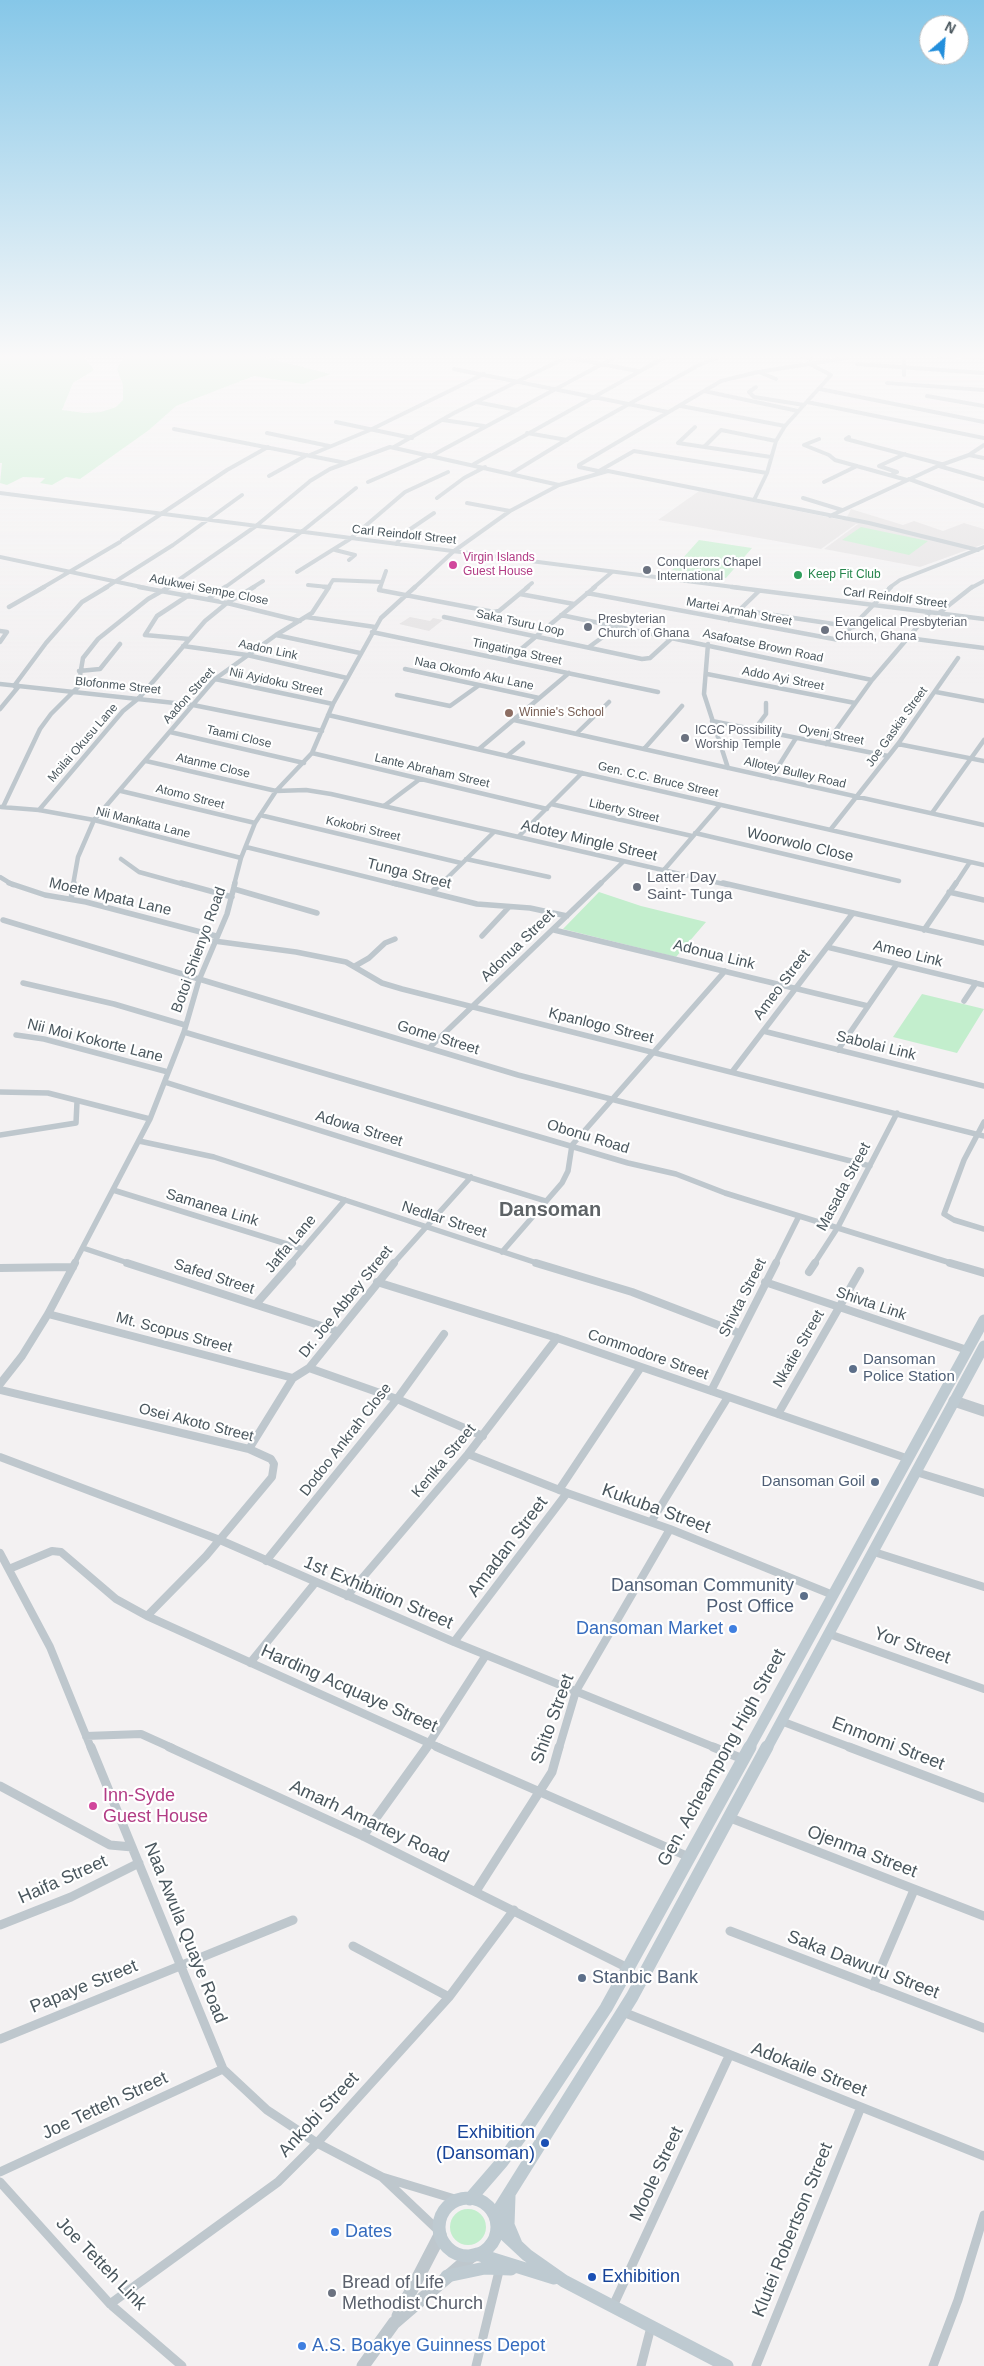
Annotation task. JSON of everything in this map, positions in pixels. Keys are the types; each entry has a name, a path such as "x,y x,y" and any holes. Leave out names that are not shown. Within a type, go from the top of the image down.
{"main road":[{"name":"Gen. Acheampong High Street","path":"464,2199 502,2162 606,2008 909,1459 967,1350 982,1328"},
{"path":"475,2255 492,2244 496,2222 510,2191 623,2012 984,1346"},
{"path":"510,2191 507,2214 508,2225 517,2247"},
{"path":"564,2281 475,2255 464,2255 449,2248 440,2233 442,2215 446,2209 464,2199 485,2204 496,2222 517,2247 564,2281 727,2366"},
{"path":"447,2276 478,2269 500,2267 527,2270"}],"street":[{"path":"9,608 121,541 235,465"},
{"path":"269,476 289,465"},
{"path":"2,807 40,728 51,714 74,692 79,683 79,671 86,652 98,639 129,613 256,526 310,482 330,469 340,465"},
{"path":"368,482 407,465"},
{"path":"479,465 559,485"},
{"path":"512,474 526,465"},
{"path":"579,465 579,467 830,516 978,550"},
{"path":"599,471 609,465"},
{"path":"725,465 767,472"},
{"path":"754,500 769,465"},
{"path":"880,465 897,472 891,476"},
{"path":"824,482 857,466 908,480 984,506"},
{"path":"830,516 938,466 984,479"},
{"path":"437,498 464,478 485,467"},
{"path":"297,572 350,539 404,493 448,472"},
{"name":"Botoi Shienyo Road","path":"0,1384 22,1356 48,1314 150,1119 184,1032 199,980 232,897 241,858 255,824 276,791 312,753 333,704 373,630 381,618 404,595 454,551 510,510 559,485 604,472"},
{"path":"208,599 300,532 356,488"},
{"name":"Carl Reindolf Street","path":"0,493 984,619"},
{"path":"0,709 46,643 82,602 210,520 242,495"},
{"path":"803,498 843,510"},
{"path":"468,503 510,510"},
{"path":"396,544 406,532 434,512"},
{"name":"Martei Armah Street","path":"587,593 839,640 900,580 984,547"},
{"path":"334,550 355,555 348,560"},
{"name":"Adukwei Sempe Close","path":"0,557 114,582 208,599 300,620"},
{"path":"386,571 379,590 494,612 499,611 532,583"},
{"path":"508,660 612,572"},
{"name":"Aadon Street","path":"71,899 78,857 94,820 121,791 215,678 276,635 315,611 333,580 382,582"},
{"name":"Moilai Okusu Lane","path":"39,810 123,711 139,698 205,621 227,603 263,581"},
{"path":"940,613 973,586 984,581"},
{"path":"308,585 328,587"},
{"path":"729,620 759,591"},
{"path":"520,594 574,604"},
{"path":"188,595 158,616 145,635 189,639"},
{"path":"740,610 854,627"},
{"path":"826,744 872,680 930,612"},
{"name":"Asafoatse Brown Road","path":"561,615 708,644 872,680"},
{"name":"Tingatinga Street","path":"306,617 658,692"},
{"name":"Saka Tsuru Loop","path":"444,617 646,659 673,637"},
{"path":"588,648 598,643 618,626"},
{"path":"0,631 7,632 0,642"},
{"path":"276,635 360,653"},
{"path":"908,638 984,648"},
{"path":"79,671 100,669 120,644"},
{"path":"708,644 704,694 728,768"},
{"name":"Aadon Link","path":"183,646 247,655 347,678"},
{"name":"Joe Gaskia Street","path":"831,830 898,744 958,658"},
{"name":"Naa Okomfo Aku Lane","path":"404,669 539,698"},
{"path":"479,750 569,673"},
{"name":"Addo Ayi Street","path":"707,674 855,703"},
{"name":"Nii Ayidoku Street","path":"215,678 333,704"},
{"name":"Blofonme Street","path":"0,684 193,705 322,731"},
{"path":"398,695 450,706 478,686"},
{"path":"936,692 984,701"},
{"path":"576,734 610,702"},
{"path":"754,730 766,714 766,703"},
{"path":"644,749 682,706"},
{"name":"Gen. C.C. Bruce Street","path":"328,715 984,865"},
{"name":"Allotey Bulley Road","path":"514,720 984,825"},
{"name":"Oyeni Street","path":"712,721 888,756"},
{"name":"Taami Close","path":"170,732 304,763"},
{"path":"771,778 796,738"},
{"path":"932,813 984,740"},
{"path":"507,756 523,743"},
{"path":"898,744 984,761"},
{"name":"Lante Abraham Street","path":"312,753 420,779 549,806"},
{"name":"Atanme Close","path":"146,761 276,791"},
{"path":"518,837 582,773"},
{"path":"384,806 420,779"},
{"name":"Atomo Street","path":"121,791 255,824"},
{"name":"Adotey Mingle Street","path":"276,791 316,791 984,943"},
{"path":"663,871 720,805"},
{"name":"Liberty Street","path":"549,806 694,835"},
{"name":"Nii Mankatta Lane","path":"2,807 39,810 94,820 241,858"},
{"name":"Kokobri Street","path":"260,815 464,861 549,877"},
{"path":"432,892 494,832"},
{"name":"Woorwolo Close","path":"694,835 899,881"},
{"name":"Tunga Street","path":"246,846 481,905 535,909 567,916"},
{"path":"121,859 139,872 232,897"},
{"name":"Adonua Street","path":"429,1048 623,862"},
{"path":"924,930 970,862"},
{"name":"Moete Mpata Lane","path":"0,878 8,883 45,895 71,899 215,939"},
{"path":"234,889 317,913"},
{"path":"949,892 984,900"},
{"path":"482,936 509,907"},
{"name":"Ameo Street","path":"732,1072 853,913"},
{"name":"Gome Street","path":"3,920 199,980 611,1100 870,1166"},
{"name":"Adonua Link","path":"554,930 868,1006"},
{"name":"Kpanlogo Street","path":"215,939 304,954 355,966 382,982 472,1008 981,1135"},
{"path":"355,966 386,943 396,939"},
{"name":"Ameo Link","path":"827,947 984,985"},
{"path":"838,1050 897,964"},
{"path":"502,1252 562,1183 568,1171 572,1145 725,971"},
{"path":"23,983 114,1004 185,1025"},
{"path":"964,1001 976,983"},
{"name":"Sabolai Link","path":"763,1031 984,1086"},
{"name":"Obonu Road","path":"184,1032 628,1162 676,1174 725,1193 984,1273"},
{"name":"Nii Moi Kokorte Lane","path":"16,1035 44,1039 168,1072"},
{"name":"Adowa Street","path":"165,1082 546,1201"},
{"path":"0,1092 37,1091 150,1119"},
{"path":"0,1135 76,1123 77,1102"},
{"name":"Masada Street","path":"809,1272 838,1227 897,1113"},
{"path":"984,1122 981,1135 964,1160 944,1214 954,1220 984,1228"},
{"name":"Nedlar Street","path":"139,1141 214,1157 502,1252 632,1292 739,1333"},
{"name":"Dr. Joe Abbey Street","path":"249,1449 294,1378 310,1368 337,1330 377,1282 471,1178"},
{"name":"Samanea Link","path":"113,1190 303,1248"},
{"name":"Jaffa Lane","path":"256,1304 345,1200"},
{"name":"Shivta Street","path":"711,1391 799,1216"},
{"name":"Safed Street","path":"84,1248 337,1330"},
{"path":"0,1268 73,1267"},
{"name":"Nkatie Street","path":"778,1414 860,1271"},
{"name":"Commodore Street","path":"377,1282 557,1338 909,1459"},
{"name":"Shivta Link","path":"765,1282 967,1350"},
{"name":"Mt. Scopus Street","path":"48,1314 294,1378"},
{"name":"Dodoo Ankrah Close","path":"266,1561 397,1399 444,1334"},
{"name":"Kenika Street","path":"346,1596 483,1436 557,1338"},
{"name":"Amadan Street","path":"454,1642 563,1492 641,1367"},
{"path":"310,1368 397,1399 483,1436"},
{"name":"Osei Akoto Street","path":"0,1390 249,1449 271,1459 274,1472 220,1540 147,1616"},
{"path":"651,1522 728,1397"},
{"path":"954,1401 984,1411"},
{"name":"Kukuba Street","path":"468,1454 563,1492 670,1529 833,1595"},
{"name":"1st Exhibition Street","path":"0,1457 220,1540 454,1642 743,1759"},
{"path":"916,1472 984,1493"},
{"name":"Shito Street","path":"476,1891 552,1772 576,1691 670,1529"},
{"name":"Harding Acquaye Street","path":"9,1569 52,1550 61,1552 116,1599 147,1616 540,1793 689,1857"},
{"path":"874,1552 984,1587"},
{"name":"Naa Awula Quaye Road","path":"0,1553 50,1647 223,2069 267,2110 318,2143 382,2177 464,2199"},
{"path":"250,1663 315,1583"},
{"name":"Yor Street","path":"829,1634 984,1689"},
{"path":"363,1836 430,1742 486,1655"},
{"name":"Enmomi Street","path":"781,1721 984,1798"},
{"name":"Amarh Amartey Road","path":"86,1736 140,1734 363,1836 629,1969"},
{"path":"0,1786 110,1845 132,1847"},
{"name":"Ojenma Street","path":"728,1817 984,1916"},
{"name":"Haifa Street","path":"0,1925 71,1897 139,1863"},
{"path":"873,1986 914,1890"},
{"name":"Ankobi Street","path":"110,2304 278,2182 318,2143 449,1997 514,1910"},
{"name":"Papaye Street","path":"0,2039 293,1920"},
{"name":"Saka Dawuru Street","path":"730,1931 984,2028"},
{"path":"353,1946 449,1997"},
{"name":"Adokaile Street","path":"623,2012 729,2056 984,2156"},
{"name":"Moole Street","path":"613,2306 729,2056"},
{"name":"Joe Tetteh Street","path":"0,2172 223,2069"},
{"name":"Klutei Robertson Street","path":"756,2366 861,2107"},
{"name":"Naa Awula Quaye Road","path":"382,2177 440,2233"},
{"name":"Joe Tetteh Link","path":"0,2182 110,2304 182,2366"},
{"path":"933,2366 958,2300 984,2215"},
{"path":"363,2366 394,2323 440,2233"},
{"path":"394,2323 447,2276 475,2255"},
{"path":"476,2366 500,2267"},
{"path":"641,2366 651,2327"}],"shaded area":[{"path":"699,491 842,520 847,517 851,509 903,525 914,521 943,531 964,523 984,529 984,544 920,567 824,549 858,524 821,549 658,520"},
{"path":"410,617 430,621 433,618 443,620 429,631 399,624"}],"green space":[{"path":"2,465 99,465 80,479 66,477 52,485 40,483 45,478 23,477 7,485 0,483"},
{"path":"861,527 928,541 909,555 842,540"},
{"path":"699,540 752,548 726,578 672,570"},
{"path":"599,892 641,906 706,922 676,957 563,929"},
{"path":"922,994 984,1009 957,1053 893,1037"},
{"path":"468,2209 481,2214 486,2227 481,2240 468,2245 455,2240 450,2227 455,2214"}],"place":[{"name":"Virgin Islands Guest House","path":"453,565"},
{"name":"Conquerors Chapel International","path":"647,570"},
{"name":"Keep Fit Club","path":"798,575"},
{"name":"Presbyterian Church of Ghana","path":"588,627"},
{"name":"Evangelical Presbyterian Church, Ghana","path":"825,630"},
{"name":"Winnie's School","path":"509,713"},
{"name":"ICGC Possibility Worship Temple","path":"685,738"},
{"name":"Latter Day Saint- Tunga","path":"637,887"},
{"name":"Dansoman Police Station","path":"853,1369"},
{"name":"Dansoman Goil","path":"875,1482"},
{"name":"Dansoman Community Post Office","path":"804,1596"},
{"name":"Dansoman Market","path":"733,1629"},
{"name":"Inn-Syde Guest House","path":"93,1806"},
{"name":"Stanbic Bank","path":"582,1978"},
{"name":"Exhibition (Dansoman)","path":"545,2143"},
{"name":"Dates","path":"335,2232"},
{"name":"Exhibition","path":"592,2277"},
{"name":"Bread of Life Methodist Church","path":"332,2293"},
{"name":"A.S. Boakye Guinness Depot","path":"302,2346"}],"district":[{"name":"Dansoman","path":"550,1210"}]}
